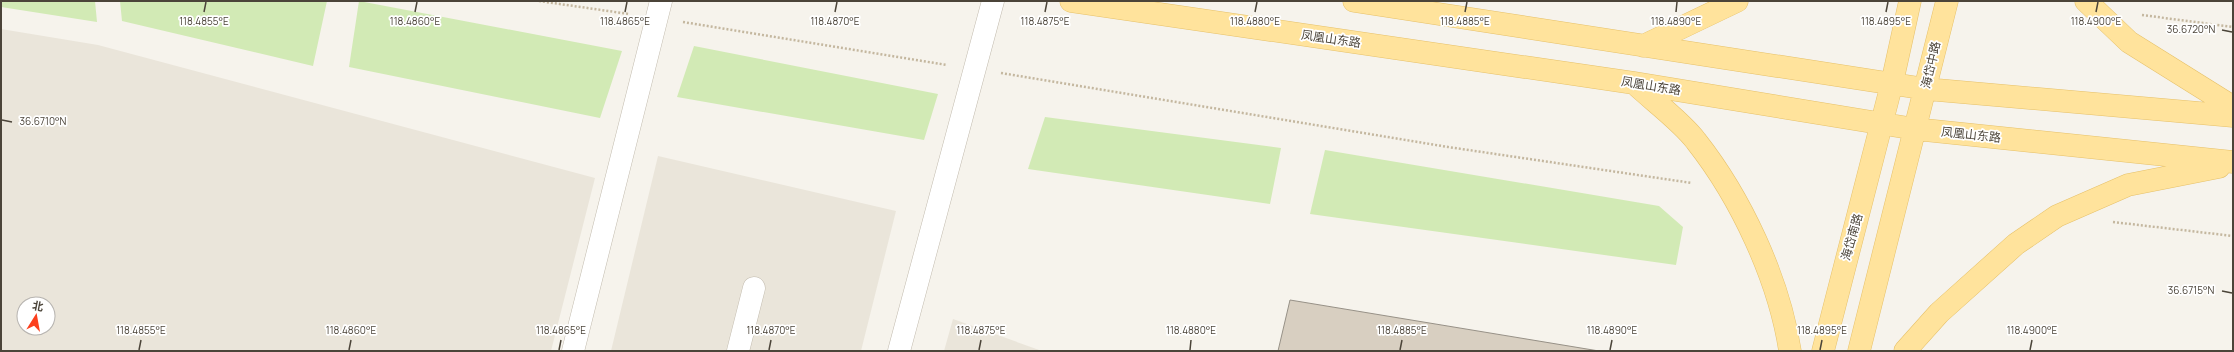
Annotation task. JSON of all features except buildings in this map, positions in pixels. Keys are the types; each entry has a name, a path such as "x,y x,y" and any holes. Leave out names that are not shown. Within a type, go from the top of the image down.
{"main road":[{"name":"凤凰山东路","path":"1071,1 1634,83 1915,129 2233,163"},
{"path":"1354,1 1643,46 1820,71 1926,89 2233,116"},
{"path":"1643,46 1737,1"},
{"path":"1881,124 1892,83 1910,1"},
{"name":"海岱中路","path":"1915,129 1947,1"},
{"path":"2086,1 2129,42 2233,107"},
{"path":"1634,83 1696,140 1727,188 1752,233 1769,275 1786,325 1790,351"},
{"name":"海岱南路","path":"1823,351 1881,124"},
{"path":"1859,351 1915,129"},
{"path":"1905,351 1939,313 2016,244 2057,216 2128,185 2233,163"}],"street":[{"path":"899,351 993,1"},
{"path":"573,351 659,10"},
{"path":"738,351 754,288"}],"path":[{"path":"538,1 659,10 975,69 1448,148 1727,188"},
{"path":"2141,15 2233,27"},
{"path":"2111,222 2233,236"}],"shaded area":[{"path":"1,29 98,45 595,178 551,351 1,351"},
{"path":"658,156 896,211 861,351 611,351"},
{"path":"953,319 1042,351 944,351"}],"green space":[{"path":"1,1 95,1 97,22 1,7"},
{"path":"120,1 327,1 313,66 122,21"},
{"path":"359,1 622,51 600,118 349,67"},
{"path":"694,46 938,94 924,140 677,97"},
{"path":"1045,117 1281,148 1270,204 1028,169"},
{"path":"1325,150 1659,206 1683,227 1676,265 1310,214"}]}
